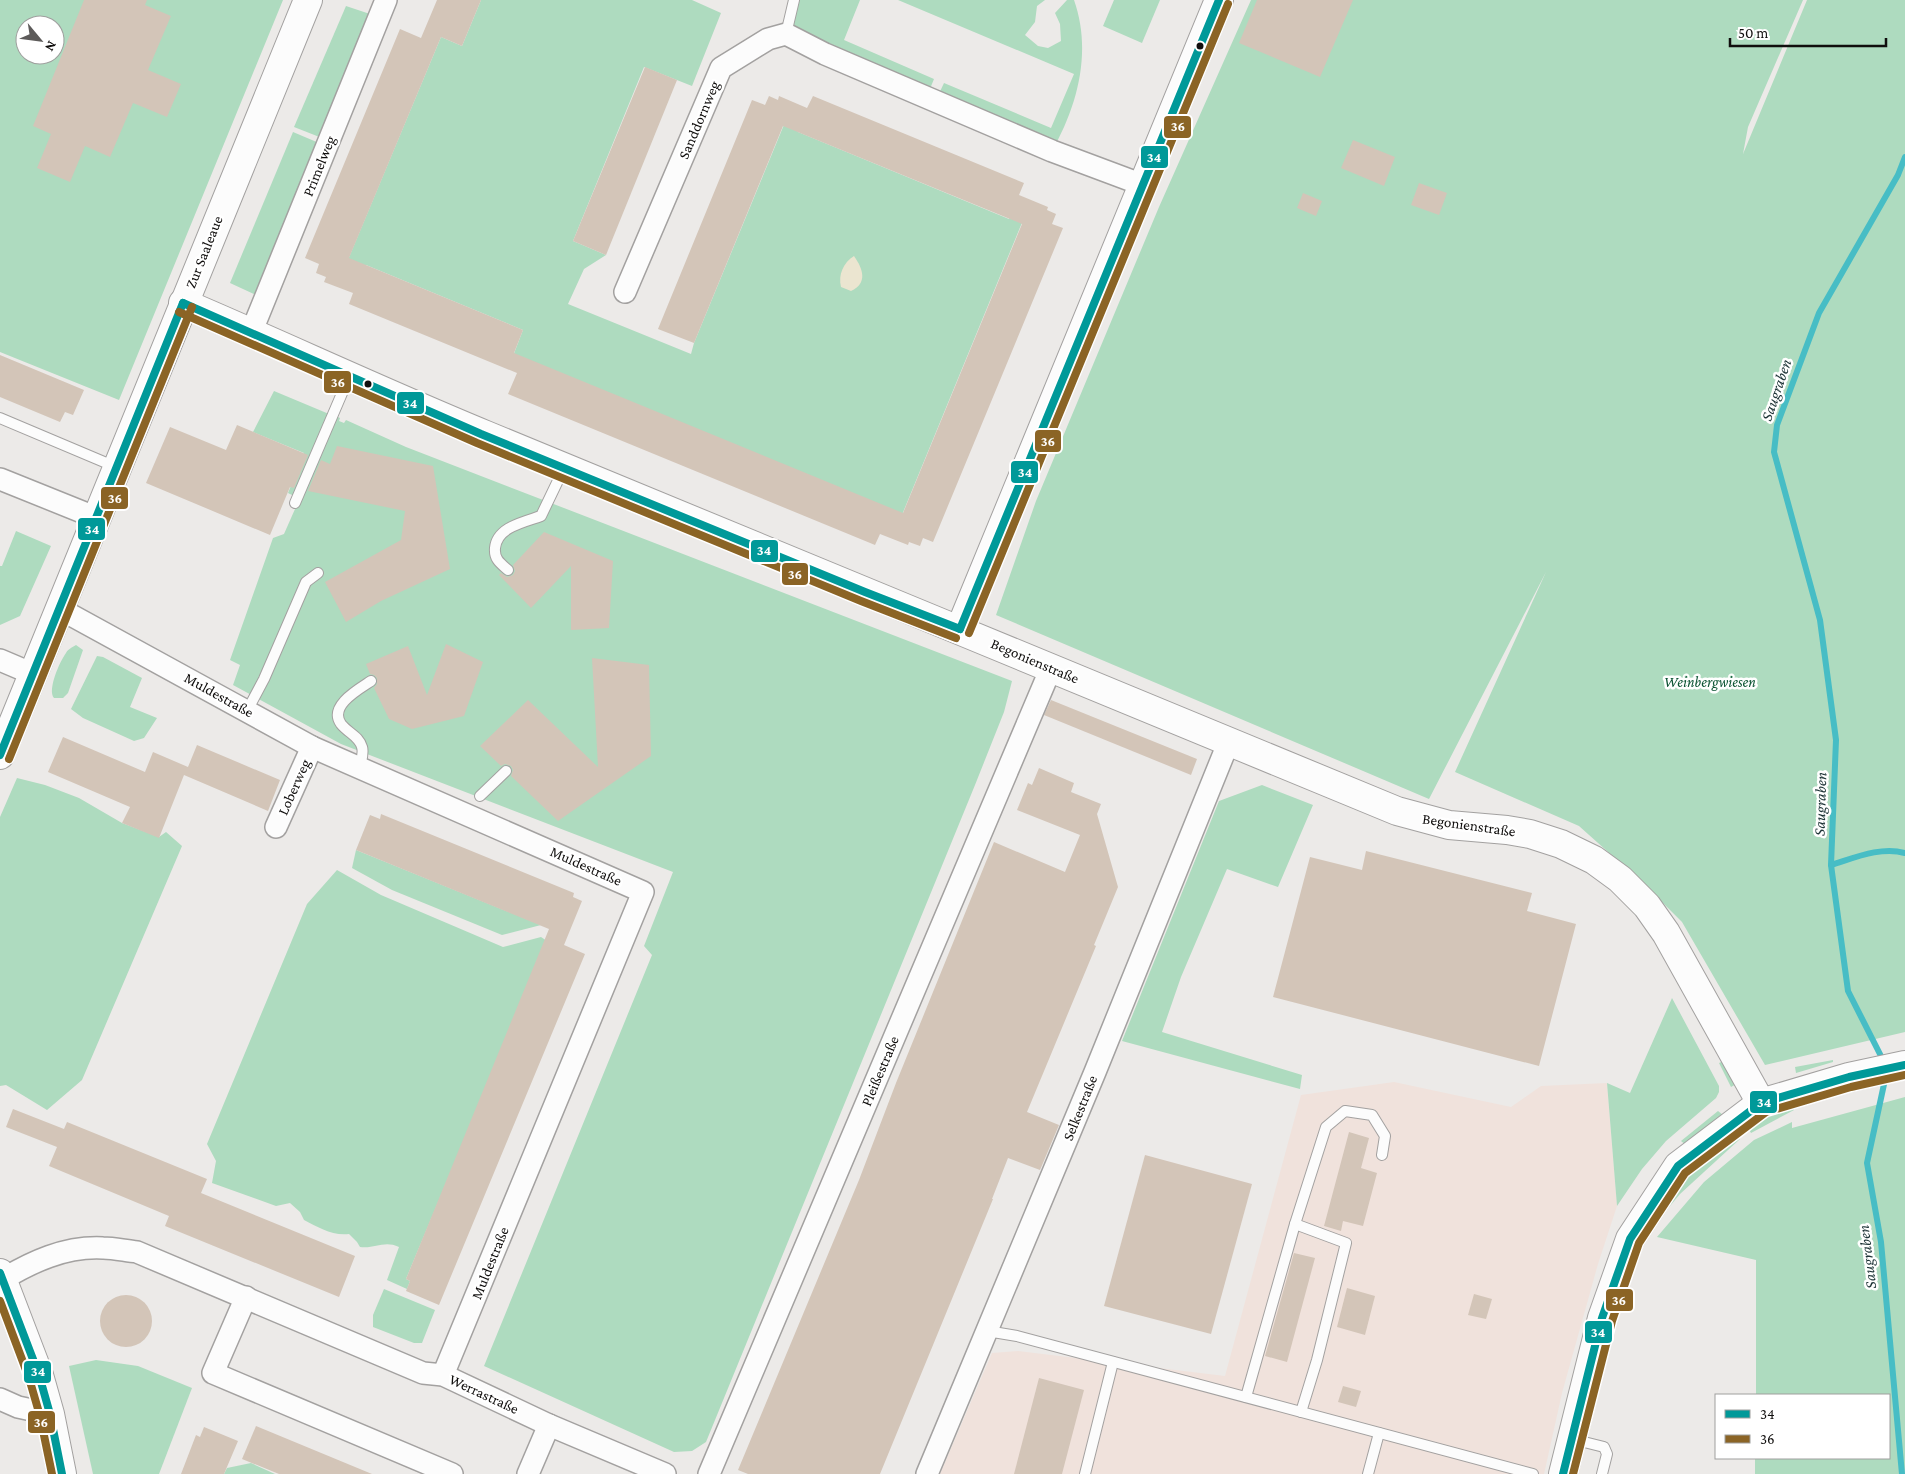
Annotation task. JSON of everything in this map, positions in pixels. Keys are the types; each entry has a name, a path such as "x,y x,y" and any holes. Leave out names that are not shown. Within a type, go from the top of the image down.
{"street":[{"name":"Zur Saaleaue","path":"0,755 308,0"},
{"name":"Primelweg","path":"251,333 386,0"},
{"path":"960,629 1220,0"},
{"path":"786,34 825,54 1052,151 1143,185"},
{"name":"Sanddornweg","path":"625,292 721,68 768,39 786,34"},
{"name":"Begonienstraße","path":"183,303 564,468 865,592 960,629 1397,811 1419,819 1449,825 1530,834 1561,844 1594,860 1620,879 1648,906 1666,933 1761,1103"},
{"path":"0,479 97,518"},
{"name":"Muldestraße","path":"60,609 312,747 643,892 443,1375"},
{"path":"0,660 33,674"},
{"name":"Pleißestraße","path":"709,1474 1052,668"},
{"name":"Selkestraße","path":"927,1474 1229,741"},
{"name":"Loberweg","path":"276,827 312,747"},
{"path":"1562,1474 1602,1318 1630,1239 1678,1166 1761,1103 1849,1077 1905,1065"},
{"name":"Werrastraße","path":"1,1278 61,1252 101,1248 138,1252 423,1373 443,1375 549,1424 665,1474"},
{"path":"1,1278 39,1375 50,1414 62,1474"},
{"path":"246,1297 213,1373 452,1474"},
{"path":"0,1399 18,1407 50,1414"},
{"path":"528,1474 549,1424"}],"lane":[{"path":"786,34 794,0"},
{"path":"295,504 350,376"},
{"path":"0,418 117,468"},
{"path":"508,570 495,556 495,545 500,534 511,526 541,516 564,468"},
{"path":"247,711 264,679 306,582 318,573"},
{"path":"360,767 363,749 356,736 342,725 338,716 339,709 354,692 371,681"},
{"path":"480,796 506,771"},
{"path":"1246,1397 1295,1224 1326,1127 1345,1111 1372,1115 1385,1136 1382,1155"},
{"path":"1295,1224 1346,1242 1301,1412"},
{"path":"987,1331 1017,1336 1533,1474"},
{"path":"1085,1474 1113,1362"},
{"path":"1368,1474 1379,1433"},
{"path":"1572,1439 1604,1446 1607,1454 1602,1474"}],"shaded area":[{"path":"1394,1082 1511,1107 1541,1086 1607,1083 1617,1206 1598,1264 1562,1393 1544,1474 940,1474 992,1353 1018,1351 1225,1376 1301,1095"}],"green space":[{"path":"0,0 283,0 119,400 0,352"},
{"path":"481,0 692,0 721,13 692,86 644,67 573,241 606,255 584,269 568,304 691,354 788,115 798,132 1009,219 1014,208 1026,213 897,527 513,356 523,330 366,265 359,281 342,274 441,37 462,46"},
{"path":"794,0 860,0 844,40 934,79 927,96 786,34"},
{"path":"898,0 1045,0 1037,6 1035,22 1025,35 1038,46 1048,48 1061,41 1060,24 1055,13 1067,0 1074,0 1082,39 1080,77 1069,115 1052,151 936,100 944,83 1051,128 1074,74"},
{"path":"1114,0 1160,0 1142,43 1103,26"},
{"name":"Weinbergwiesen","path":"1251,0 1803,0 1748,127 1743,154 1807,0 1905,0 1905,1032 1765,1065 1682,922 1645,885 1579,826 1455,772 1546,572 1429,799 996,615 1036,501 1159,207"},
{"path":"346,6 373,15 322,138 294,127"},
{"path":"293,132 319,143 258,296 230,283"},
{"path":"274,391 329,414 294,496 288,493 304,453 253,432"},
{"path":"336,416 340,418 339,421 344,423 346,420 406,447 1012,681 1004,712 975,785 706,1442 692,1451 674,1452 484,1366 652,955 644,946 673,872 341,744 233,685 240,665 230,660 273,538 284,534"},
{"path":"16,531 51,546 20,616 0,625 0,566 2,566"},
{"path":"76,645 83,650 68,693 63,698 54,698 52,689 58,669 69,649"},
{"path":"97,656 103,657 142,678 130,707 157,718 144,738 134,741 83,718 71,709"},
{"path":"17,778 45,785 79,798 122,823 159,837 166,832 182,846 82,1080 47,1110 6,1085 0,1086 0,817"},
{"path":"1262,785 1313,805 1278,887 1227,869 1181,977 1162,1032 1302,1075 1300,1089 1122,1041 1219,801"},
{"path":"356,850 541,925 502,935 392,890 352,868"},
{"path":"337,870 381,895 503,947 541,937 547,941 406,1279 410,1281 407,1289 387,1280 399,1247 384,1244 360,1247 349,1234 337,1234 304,1220 300,1212 290,1203 276,1206 212,1183 216,1161 207,1144 307,904"},
{"path":"1672,998 1719,1086 1719,1092 1716,1098 1666,1141 1642,1169 1617,1206 1607,1083 1630,1093"},
{"path":"1726,1060 1738,1083 1731,1087 1719,1063"},
{"path":"1833,1060 1833,1062 1796,1073 1795,1067"},
{"path":"1905,1097 1905,1474 1755,1474 1755,1459 1890,1459 1890,1394 1756,1394 1756,1260 1657,1237 1704,1182 1754,1140 1792,1122 1792,1128"},
{"path":"1793,1105 1794,1110 1751,1133 1747,1126"},
{"path":"1718,1111 1723,1115 1686,1145 1681,1141"},
{"path":"1735,1134 1740,1139 1680,1194 1649,1231 1672,1195 1699,1164"},
{"path":"384,1289 435,1310 422,1343 414,1343 373,1327 373,1315"},
{"path":"96,1360 138,1366 192,1388 159,1474 93,1474 69,1366"},
{"path":"251,1463 275,1474 224,1474 227,1468"}],"sand":[{"path":"854,256 860,266 862,280 851,291 841,287 840,278 844,266"}],"building":[{"path":"84,0 147,0 145,5 171,16 148,70 181,84 167,117 133,103 110,157 85,146 70,182 37,168 51,134 33,126 58,65 65,65 65,47"},
{"path":"437,0 481,0 462,46 441,37 349,258 523,330 514,353 903,513 1022,224 783,126 694,343 658,329 752,100 765,105 769,96 778,100 779,96 807,108 813,96 1024,183 1019,195 1048,207 1047,210 1056,214 1052,224 1063,228 933,542 923,538 920,546 909,542 908,545 880,534 875,545 508,394 517,373 349,304 353,293 324,282 326,277 316,273 319,264 305,258 400,29 421,38"},
{"path":"1257,0 1353,0 1320,77 1239,43"},
{"path":"645,67 677,80 606,255 573,241"},
{"path":"1353,140 1395,157 1384,186 1341,168"},
{"path":"1419,183 1447,193 1439,215 1411,205"},
{"path":"1303,193 1322,201 1316,216 1297,208"},
{"path":"0,355 84,390 73,415 65,412 60,422 0,397"},
{"path":"237,425 308,455 294,488 290,487 270,535 146,483 170,427 226,450"},
{"path":"337,446 433,466 450,569 381,601 346,622 325,582 401,540 405,511 308,491 321,460 330,464"},
{"path":"544,532 613,561 609,628 571,630 571,566 531,608 499,575 501,573 507,577 513,575 515,571 513,565"},
{"path":"446,644 483,662 464,716 412,729 389,719 374,688 377,684 377,678 370,674 366,664 408,646 427,695"},
{"path":"592,658 649,665 651,756 558,821 511,776 513,770 511,766 505,764 501,766 480,746 528,700 598,767"},
{"path":"1051,700 1197,759 1191,775 1044,715"},
{"path":"63,737 145,772 153,752 188,767 197,745 280,780 268,811 184,775 159,838 122,823 130,807 48,772"},
{"path":"1039,768 1074,783 1071,792 1101,804 1097,814 1118,887 1094,945 1096,946 1027,1112 1059,1125 1040,1170 1008,1158 880,1474 748,1474 738,1470 859,1180 896,1083 994,842 1065,872 1080,835 1017,810 1028,783 1032,785"},
{"path":"381,814 574,893 573,897 582,901 564,945 585,954 439,1305 406,1291 410,1281 406,1279 549,929 356,850 370,815 380,819"},
{"path":"1366,851 1532,893 1527,911 1576,924 1539,1066 1273,997 1310,857 1362,870"},
{"path":"13,1109 64,1129 67,1122 207,1179 201,1193 355,1256 339,1297 165,1226 169,1216 49,1166 57,1147 6,1127"},
{"path":"1349,1132 1369,1138 1361,1168 1377,1173 1363,1226 1343,1221 1341,1231 1324,1226"},
{"path":"1145,1155 1252,1184 1211,1334 1104,1306"},
{"path":"1294,1253 1315,1258 1287,1362 1265,1356"},
{"path":"1347,1288 1375,1296 1365,1335 1337,1327"},
{"path":"1474,1294 1492,1299 1486,1319 1468,1315"},
{"path":"126,1295 136,1297 144,1303 150,1311 152,1321 150,1331 144,1339 136,1345 126,1347 116,1345 108,1339 102,1331 100,1321 102,1311 108,1303 116,1297"},
{"path":"1039,1378 1084,1390 1062,1474 1014,1474"},
{"path":"1343,1386 1361,1391 1356,1407 1338,1402"},
{"path":"256,1426 372,1474 279,1474 242,1459"},
{"path":"204,1427 238,1441 224,1474 181,1474 196,1435 200,1437"}],"waterway":[{"name":"Saugraben","path":"1885,1064 1848,991 1831,865 1836,740 1820,620 1774,452 1777,425 1819,313 1898,175 1905,157"},
{"path":"1831,865 1877,852 1896,851 1905,853"},
{"name":"Saugraben","path":"1886,1075 1867,1163 1881,1242 1902,1474"}],"transit line":[{"name":"34","path":"960,629 1219,0"},
{"name":"36","path":"969,633 1228,4"},
{"name":"34","path":"183,303 481,434 865,592 960,629"},
{"name":"34","path":"0,755 183,303"},
{"name":"36","path":"9,759 192,307"},
{"name":"36","path":"179,312 477,443 861,601 956,638"},
{"name":"34","path":"1563,1474 1602,1318 1630,1239 1678,1166 1761,1103 1849,1077 1905,1065"},
{"name":"36","path":"1573,1474 1612,1321 1639,1243 1685,1173 1766,1112 1851,1087 1905,1075"},
{"name":"34","path":"0,1273 39,1375 50,1414 62,1474"},
{"name":"36","path":"0,1301 29,1378 40,1416 52,1474"}]}
